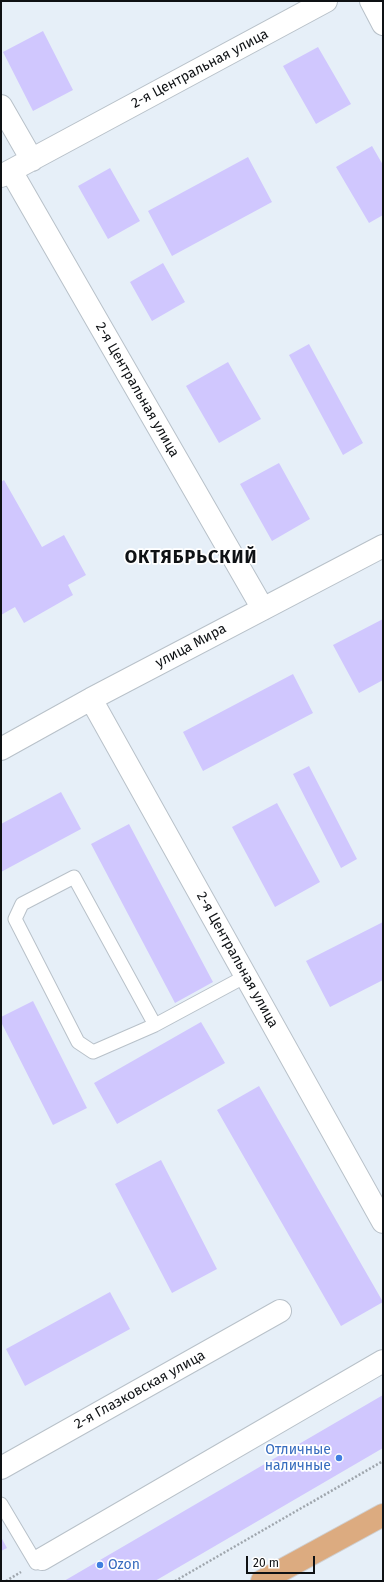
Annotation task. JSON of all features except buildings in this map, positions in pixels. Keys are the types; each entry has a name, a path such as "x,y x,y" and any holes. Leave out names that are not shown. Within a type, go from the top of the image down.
{"main road":[{"path":"262,1581 383,1515"}],"street":[{"name":"2-я Центральная улица","path":"263,609 6,173 326,1"},
{"path":"370,1 383,24"},
{"path":"1,106 32,160"},
{"name":"улица Мира","path":"1,749 91,699 383,546"},
{"name":"2-я Центральная улица","path":"91,699 383,1222"},
{"name":"2-я Глазковская улица","path":"1,1468 280,1311"},
{"path":"39,1561 383,1361"}],"lane":[{"path":"155,1025 74,877 22,904 15,919 78,1042 93,1052 155,1025 246,976"},
{"path":"1,1504 39,1561"}],"path":[{"path":"175,1581 383,1461"}],"place":[{"name":"Отличные наличные","path":"339,1458"},
{"name":"Ozon","path":"100,1565"}],"district":[{"name":"ОКТЯБРЬСКИЙ","path":"191,558"}]}
